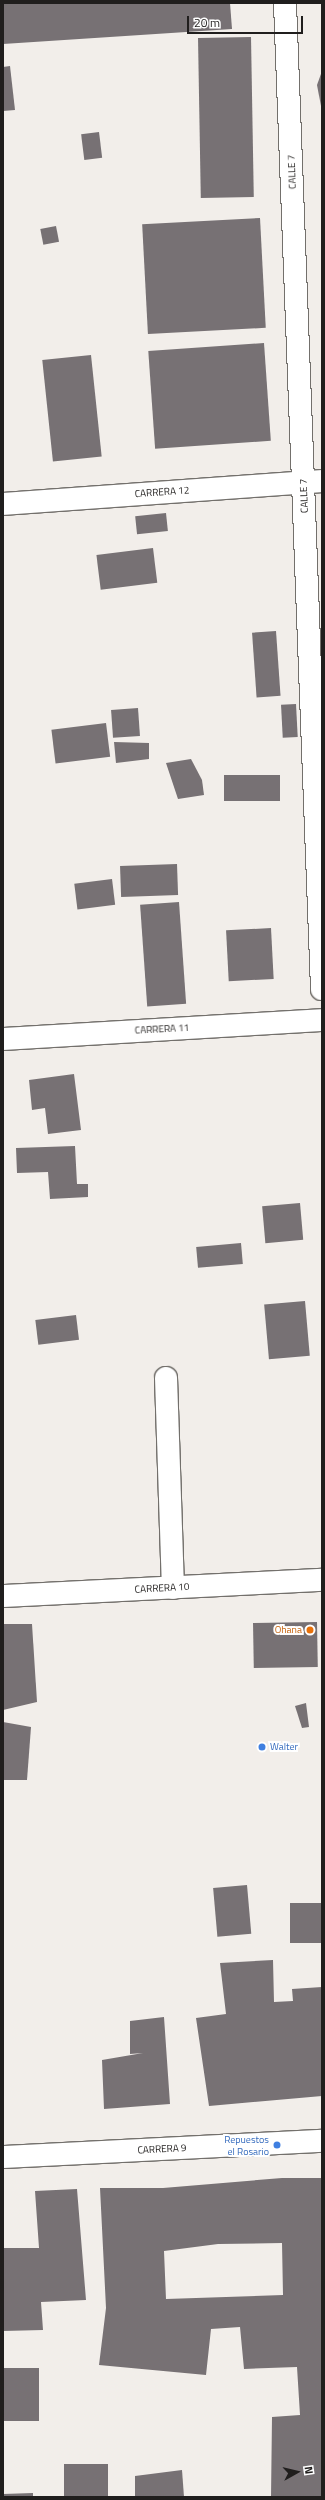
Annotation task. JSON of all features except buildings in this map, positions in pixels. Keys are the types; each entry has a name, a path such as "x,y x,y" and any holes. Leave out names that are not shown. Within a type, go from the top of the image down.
{"street":[{"name":"CALLE 7","path":"285,3 313,482 322,989"},
{"name":"CARRERA 12","path":"3,504 313,482"},
{"name":"CARRERA 11","path":"3,1039 322,1020"},
{"path":"166,1378 173,1588"},
{"name":"CARRERA 10","path":"3,1596 322,1580"},
{"name":"CARRERA 9","path":"3,2157 322,2141"}],"place":[{"name":"Ohana","path":"310,1630"},
{"name":"Walter","path":"262,1747"},
{"name":"Repuestos el Rosario","path":"277,2145"}]}
